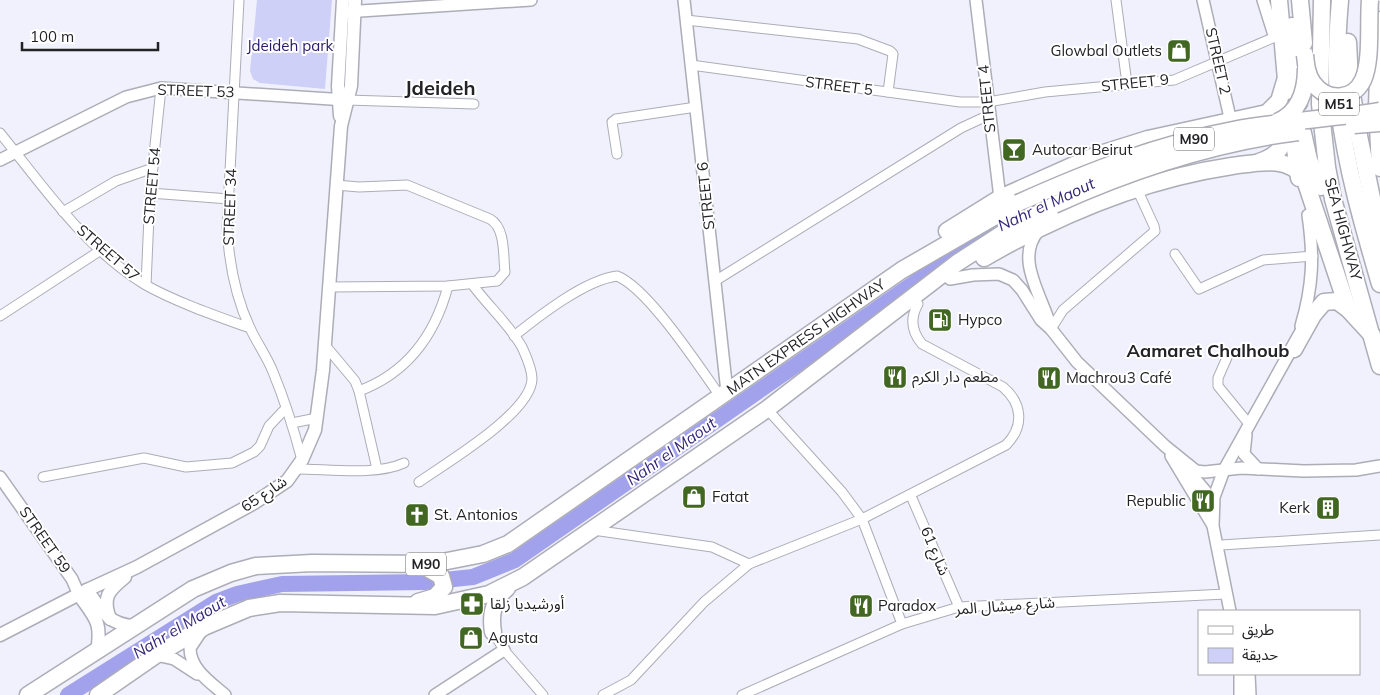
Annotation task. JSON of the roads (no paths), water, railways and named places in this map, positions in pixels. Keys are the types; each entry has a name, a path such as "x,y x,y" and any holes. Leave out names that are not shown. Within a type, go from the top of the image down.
{"highway":[{"path":"1202,129 1271,112 1281,97 1285,76 1274,36 1271,0"},
{"path":"1279,0 1285,76 1297,170 1308,215 1342,305 1372,335"},
{"path":"1289,0 1306,151 1318,185 1333,199"},
{"path":"1270,125 1286,119 1297,107 1304,90 1305,60 1300,0"},
{"name":"SEA HIGHWAY","path":"1322,0 1320,104 1333,199 1380,366"},
{"name":"SEA HIGHWAY","path":"1340,0 1337,56 1339,108 1348,163 1380,284"},
{"path":"1351,0 1347,52 1350,82 1360,144 1380,232 1374,263"},
{"path":"1305,60 1313,83 1329,96 1343,97 1356,89 1362,82 1367,67 1370,0"},
{"path":"1380,20 1380,168"},
{"name":"M90","path":"1270,125 1380,111"},
{"path":"902,270 918,250 1000,198 1094,156 1148,139 1262,121 1274,125 1281,135 1281,146 1274,156 1257,163"},
{"name":"MATN EXPRESS HIGHWAY","path":"204,627 237,612 261,605 290,603 407,606 488,594 517,580 767,409 957,263 1011,228 1054,205 1128,174 1234,144 1292,133 1380,123"},
{"name":"MATN EXPRESS HIGHWAY","path":"28,695 97,652 134,626 205,583 256,566 312,563 422,564 483,554 508,544 902,270 1018,204 1077,177 1150,151 1205,136 1270,125"},
{"path":"815,373 843,357 950,279 1044,226 1153,182 1196,171 1257,163 1277,163 1297,170 1308,186 1342,305"},
{"path":"1294,348 1321,305 1326,301 1342,305"},
{"path":"422,564 443,579 444,587 438,602 469,605 480,610 493,632"},
{"path":"493,632 491,616 494,604 502,592 517,580"},
{"path":"99,695 156,655 204,627"}],"main road":[{"name":"شارع 65","path":"0,635 83,592 137,568 254,503 287,481 300,464 310,444 317,418 329,287 348,6"},
{"path":"110,619 105,604 108,594 137,568"},
{"path":"83,592 110,619 123,626 134,626"},
{"path":"83,592 99,626 100,633 97,652"}],"street":[{"name":"STREET 34","path":"239,0 227,228 229,259 236,291 250,328 273,371 292,423 300,464"},
{"path":"348,6 524,0"},
{"name":"STREET 6","path":"684,0 715,281 723,394"},
{"name":"STREET 4","path":"976,0 1000,198"},
{"path":"1116,0 1127,84"},
{"name":"STREET 2","path":"1203,0 1231,122"},
{"path":"1263,0 1274,36"},
{"path":"686,20 858,39 890,50 893,54 888,92"},
{"name":"STREET 9","path":"988,102 1045,92 1174,80 1274,36"},
{"name":"STREET 5","path":"691,65 960,102 988,102"},
{"name":"STREET 53","path":"0,160 126,97 161,88 343,100"},
{"name":"STREET 54","path":"146,285 150,193 161,88"},
{"path":"343,100 474,104"},
{"path":"617,154 612,122 616,119 696,107"},
{"path":"715,281 961,128 989,115"},
{"name":"STREET 57","path":"0,133 63,212 101,250 146,285 250,328"},
{"path":"63,212 116,181 153,168"},
{"path":"329,287 472,284 497,281 504,272 500,232 494,222 407,185 359,187 336,185"},
{"path":"1051,329 1063,310 1155,231 1137,189"},
{"path":"150,193 229,199"},
{"path":"1230,610 1213,526 1213,508 1224,470 1248,425 1294,348 1308,304 1313,256 1308,215"},
{"path":"1044,226 1031,241 1028,258 1030,270 1051,329"},
{"path":"0,316 101,250"},
{"path":"1175,254 1199,289 1263,260 1313,256"},
{"path":"950,279 973,275 1005,275 1020,286 1037,316 1051,329 1077,362 1165,446 1204,488 1213,508"},
{"path":"514,336 551,306 617,276 630,284 666,322 723,394"},
{"path":"419,482 510,418 523,400 532,380 529,364 514,336 472,284"},
{"path":"359,391 389,377 413,356 436,321 448,286"},
{"path":"603,695 632,680 704,602 749,564 862,519 911,496 1006,445 1013,438 1020,420 1016,401 1004,387 928,348 917,338 912,325 918,304"},
{"path":"324,344 354,381 359,391 377,470"},
{"path":"1229,353 1218,378 1218,386 1248,425 1244,454 1258,469"},
{"path":"43,477 144,458 186,466 232,463 254,452 260,446 269,426 286,408"},
{"path":"767,409 842,492 862,519 902,624"},
{"path":"292,423 317,418"},
{"path":"1165,446 1196,471 1258,469 1304,471 1356,470 1380,466"},
{"path":"1165,446 1213,526 1221,544 1239,610"},
{"path":"300,464 377,470 395,467 404,463"},
{"name":"STREET 59","path":"0,476 83,592"},
{"name":"شارع 61","path":"911,496 959,607"},
{"path":"592,530 712,547 749,564"},
{"path":"1221,544 1380,535"},
{"name":"شارع ميشال المر","path":"742,695 902,624 959,607 1226,594"},
{"path":"204,627 190,648 191,656 198,670 221,692"},
{"path":"493,632 504,650 543,695"},
{"path":"435,695 504,650"},
{"path":"156,655 179,661 221,692"},
{"path":"1240,675 1240,695"},
{"path":"1249,675 1250,695"}],"waterway":[{"name":"Nahr el Maout","path":"68,695 216,602 237,594 282,584 425,582 473,577 515,560 1005,220 1048,201"}],"place":[{"name":"Glowbal Outlets","path":"1179,51"},
{"name":"Autocar Beirut","path":"1014,150"},
{"name":"Hypco","path":"940,320"},
{"name":"مطعم دار الكرم","path":"895,377"},
{"name":"Machrou3 Café","path":"1049,378"},
{"name":"Fatat","path":"694,497"},
{"name":"Republic","path":"1203,501"},
{"name":"Kerk","path":"1328,508"},
{"name":"St. Antonios","path":"417,515"},
{"name":"أورشيديا زلقا","path":"472,604"},
{"name":"Paradox","path":"861,606"},
{"name":"Agusta","path":"471,638"}],"district":[{"name":"Jdeideh","path":"440,88"},
{"name":"Aamaret Chalhoub","path":"1208,351"}],"park label":[{"name":"Jdeideh park","path":"290,46"}]}
